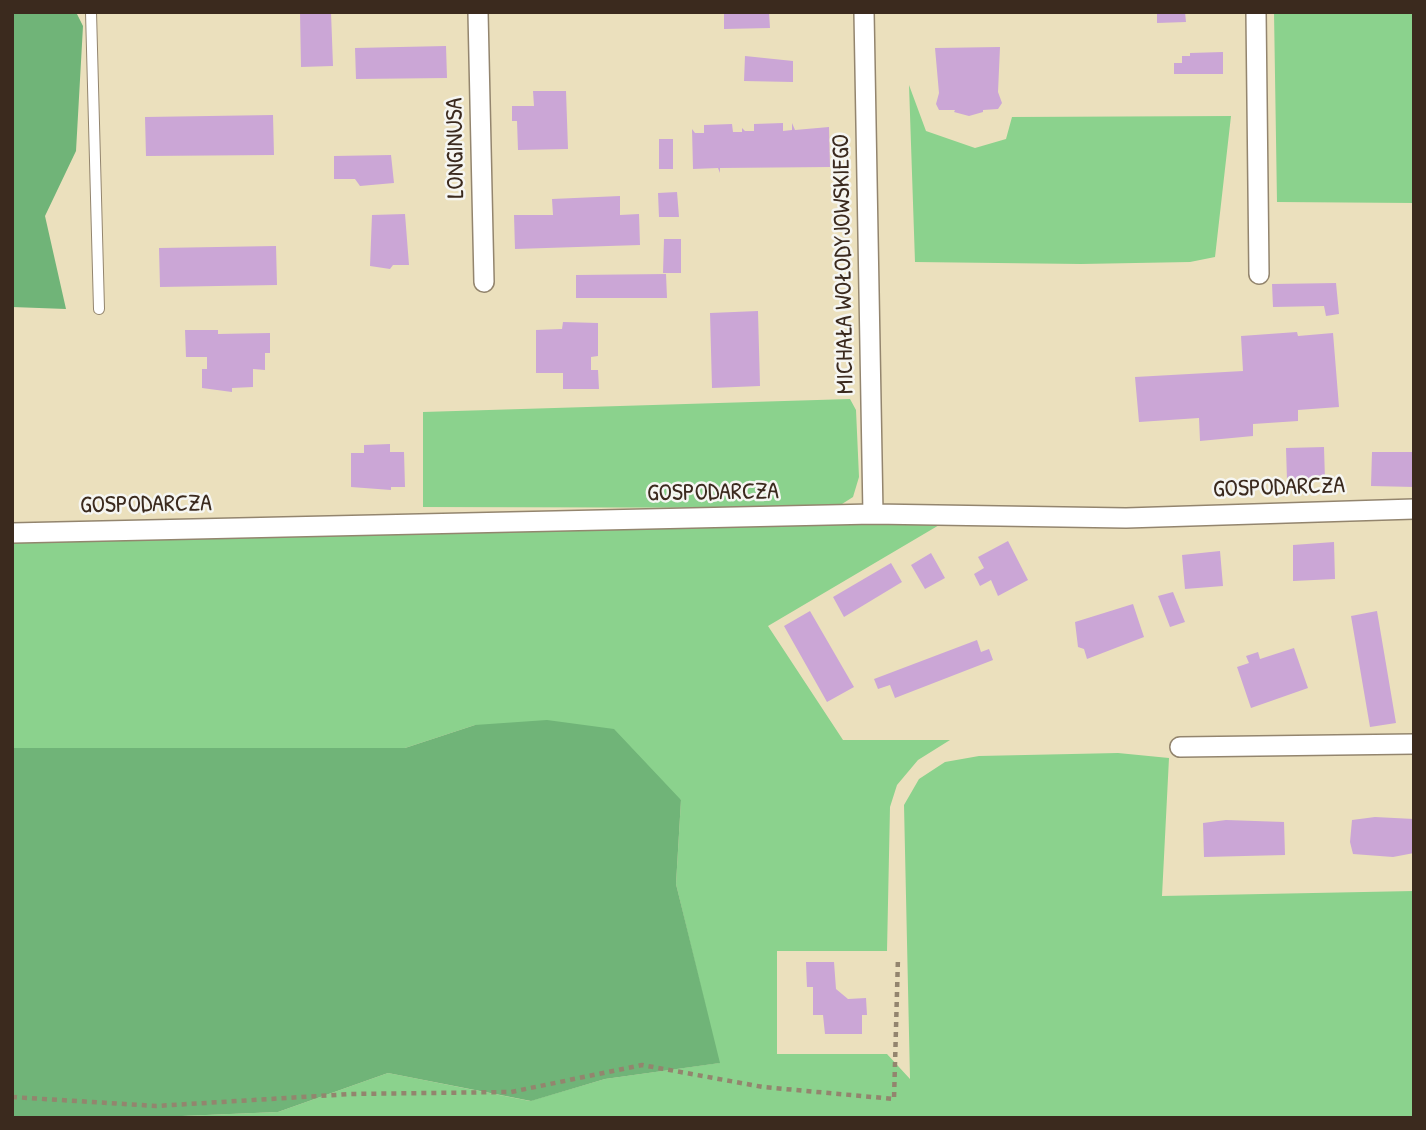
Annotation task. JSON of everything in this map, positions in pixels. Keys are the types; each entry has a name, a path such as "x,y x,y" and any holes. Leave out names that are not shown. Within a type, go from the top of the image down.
{"street":[{"name":"LONGINUSA","path":"478,12 484,282"},
{"name":"MICHAŁA WOŁODYJOWSKIEGO","path":"864,12 873,514"},
{"path":"1256,12 1259,274"},
{"name":"GOSPODARCZA","path":"12,533 873,514 1126,518 1414,509"},
{"path":"1180,747 1414,744"}],"lane":[{"path":"91,12 99,309"}],"path":[{"path":"12,1097 156,1107 351,1094 511,1092 642,1065 763,1087 894,1099 898,957"}],"green space":[{"path":"12,12 76,12 83,26 76,151 45,216 66,309 12,307"},
{"path":"1274,12 1414,12 1414,203 1277,202"},
{"path":"909,85 926,131 975,148 1006,139 1012,117 1231,116 1215,257 1190,262 1081,264 915,262"},
{"path":"850,399 856,410 859,477 853,497 842,504 823,508 423,507 423,412"},
{"path":"946,521 768,626 843,740 950,740 918,760 897,785 890,807 887,951 777,951 777,1054 887,1054 910,1079 904,805 919,779 945,762 979,756 1118,753 1169,758 1162,896 1414,891 1414,1118 134,1118 278,1112 388,1073 530,1101 605,1079 719,1063 676,884 681,800 475,725 405,748 12,748 12,538"},
{"path":"547,720 614,729 681,800 676,884 720,1063 605,1079 531,1101 388,1073 278,1112 134,1118 12,1118 12,748 405,748 475,725"}],"building":[{"path":"300,12 331,12 333,66 301,67"},
{"path":"724,12 769,12 770,28 724,29"},
{"path":"1157,12 1185,12 1186,22 1157,23"},
{"path":"446,46 447,78 356,79 355,48"},
{"path":"1000,47 998,92 1002,103 998,109 983,110 969,116 954,112 955,110 939,110 936,104 939,93 935,48"},
{"path":"1223,52 1223,74 1174,74 1174,63 1182,63 1182,56 1190,56 1190,53"},
{"path":"745,56 793,61 793,82 744,81"},
{"path":"533,91 566,91 568,149 518,150 517,121 512,121 512,106 534,106"},
{"path":"273,115 274,155 146,156 145,117"},
{"path":"783,123 783,131 792,130 792,123 795,130 829,127 830,167 720,168 720,173 718,168 693,169 692,129 695,133 704,133 704,125 732,124 733,132 742,132 742,128 745,131 754,131 754,124"},
{"path":"659,139 673,139 673,169 659,169"},
{"path":"391,155 394,183 360,186 355,179 334,179 334,156"},
{"path":"677,192 679,217 659,217 658,193"},
{"path":"620,196 620,215 639,214 640,245 515,249 514,215 553,215 552,199"},
{"path":"405,214 409,265 393,265 390,269 370,266 372,215"},
{"path":"664,239 681,239 681,273 663,273"},
{"path":"276,246 277,285 160,287 159,248"},
{"path":"666,274 667,298 576,298 576,275"},
{"path":"1336,283 1339,314 1326,316 1324,306 1273,307 1272,284"},
{"path":"758,311 760,386 712,388 710,313"},
{"path":"563,322 598,323 598,356 591,357 591,370 598,370 599,389 563,389 563,373 536,373 536,330 562,329"},
{"path":"185,330 218,330 218,334 270,333 270,353 265,353 265,370 253,369 253,387 232,388 232,392 202,388 202,369 207,369 207,357 186,357"},
{"path":"1297,332 1298,336 1333,333 1339,407 1298,410 1298,421 1253,424 1253,436 1200,441 1199,418 1139,422 1135,377 1243,371 1241,336"},
{"path":"390,444 390,452 404,452 405,487 391,487 391,490 351,487 351,453 364,453 364,445"},
{"path":"1324,447 1325,480 1287,480 1286,448"},
{"path":"1372,452 1414,452 1414,487 1371,486"},
{"path":"1008,541 1028,580 998,596 991,580 980,586 974,574 984,568 978,557"},
{"path":"1334,542 1335,579 1293,581 1293,545"},
{"path":"1220,551 1223,586 1185,589 1182,555"},
{"path":"931,553 945,578 925,589 911,565"},
{"path":"891,563 902,582 844,617 833,597"},
{"path":"1173,592 1185,622 1170,627 1158,596"},
{"path":"1133,604 1144,637 1087,659 1084,649 1078,647 1075,622"},
{"path":"810,611 854,687 827,702 784,626"},
{"path":"1377,611 1396,723 1370,727 1351,616"},
{"path":"977,640 981,652 989,649 993,660 895,698 890,685 878,689 874,679"},
{"path":"1294,648 1308,688 1251,708 1237,667 1249,663 1246,656 1258,652 1260,659"},
{"path":"1375,817 1414,819 1414,853 1393,857 1353,854 1350,842 1352,820"},
{"path":"1226,820 1284,822 1285,855 1204,857 1203,823"},
{"path":"806,962 834,962 836,989 848,999 866,998 867,1015 862,1015 862,1034 825,1034 823,1015 813,1015 813,987 807,987"}]}
